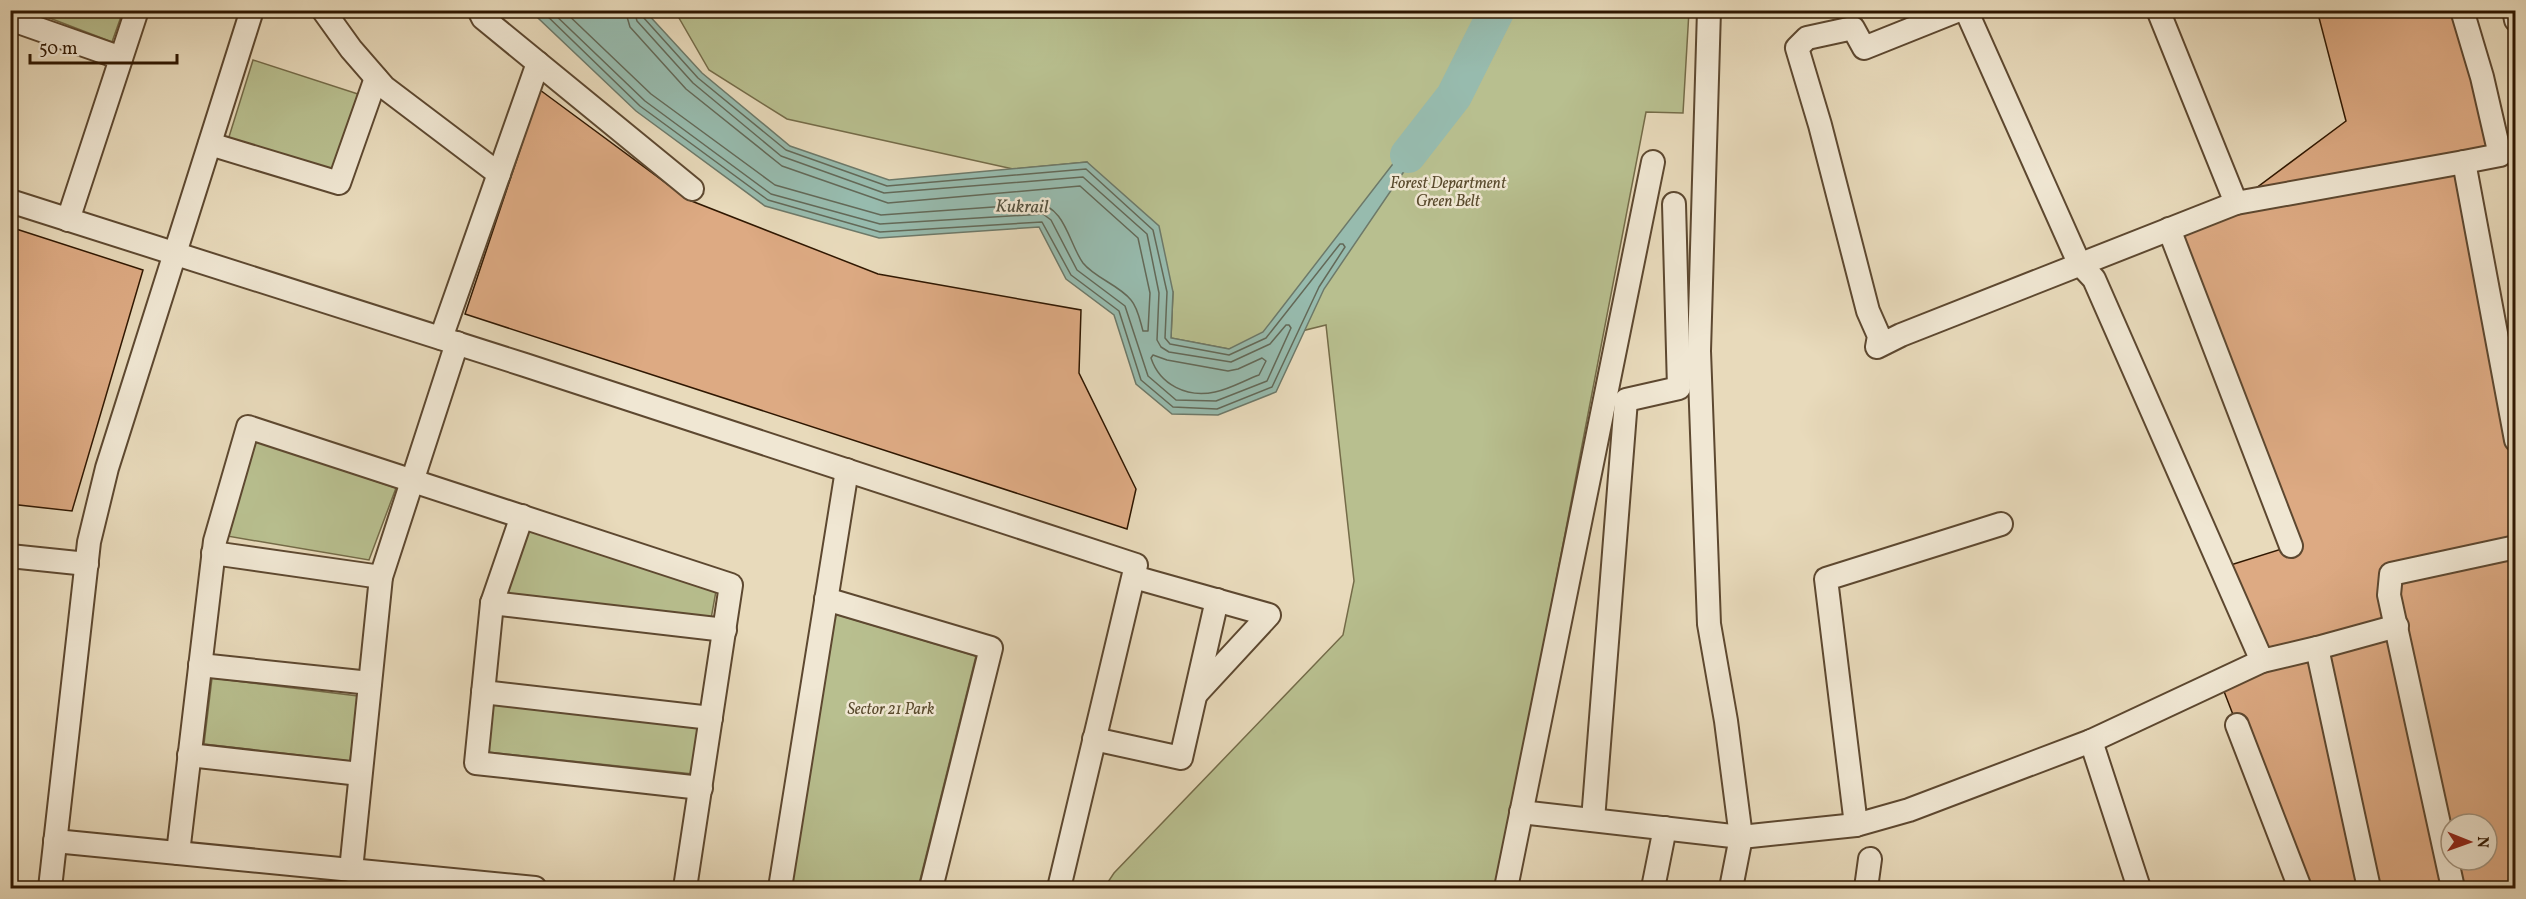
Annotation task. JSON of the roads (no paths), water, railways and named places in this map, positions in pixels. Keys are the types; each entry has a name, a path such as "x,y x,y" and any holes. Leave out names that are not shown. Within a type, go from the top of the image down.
{"street":[{"path":"68,219 137,10"},
{"path":"50,888 89,542 107,468 252,10"},
{"path":"323,10 351,49 384,87 499,174"},
{"path":"479,10 483,18 692,189"},
{"path":"1709,10 1699,351 1708,624 1726,721 1741,837 1731,888"},
{"path":"1959,10 1864,48 1852,28 1806,38 1797,48 1820,125 1868,311 1879,336 1877,347 1901,335 2079,263 2236,203 2508,153 2462,10"},
{"path":"1966,10 2079,263 2094,279 2262,661"},
{"path":"2158,10 2236,203"},
{"path":"2514,10 2516,20"},
{"path":"22,18 121,58"},
{"path":"351,870 381,577 412,481 449,341 499,174 538,63"},
{"path":"210,144 339,183 376,78"},
{"path":"1506,888 1653,162"},
{"path":"2464,162 2516,440"},
{"path":"10,201 1137,565 1059,888"},
{"path":"1593,820 1626,400 1679,388 1674,204"},
{"path":"2169,229 2291,546"},
{"path":"178,853 213,553 248,427 731,585 685,888"},
{"path":"780,888 847,470"},
{"path":"522,516 492,603 476,763 701,788"},
{"path":"1856,825 1826,579 2001,524"},
{"path":"2453,888 2389,595 2391,574 2516,547"},
{"path":"213,553 381,577"},
{"path":"10,556 87,564"},
{"path":"1134,577 1269,615 1196,694"},
{"path":"826,599 991,648 931,888"},
{"path":"1094,739 1181,758 1217,600"},
{"path":"492,603 725,630"},
{"path":"1521,812 1741,837 1856,825 1909,810 2091,741 2262,661 2397,626"},
{"path":"2317,648 2369,888"},
{"path":"200,665 370,683"},
{"path":"483,693 711,718"},
{"path":"2237,725 2300,888"},
{"path":"2091,741 2139,888"},
{"path":"189,755 360,774"},
{"path":"1653,888 1665,828"},
{"path":"55,841 492,886 535,888"},
{"path":"1866,888 1870,859"}],"water":[{"path":"534,11 645,11 702,73 790,146 889,180 1087,162 1159,226 1173,292 1171,338 1229,349 1263,332 1416,134 1438,115 1424,142 1324,289 1276,392 1218,415 1172,414 1136,384 1114,315 1066,279 1039,227 879,238 765,206 636,111 538,18"}],"waterway":[{"name":"Kukrail","path":"1408,155 1454,96 1497,10"}],"park label":[{"name":"Forest Department Green Belt","path":"1448,191"},
{"name":"Sector 21 Park","path":"891,708"}]}
